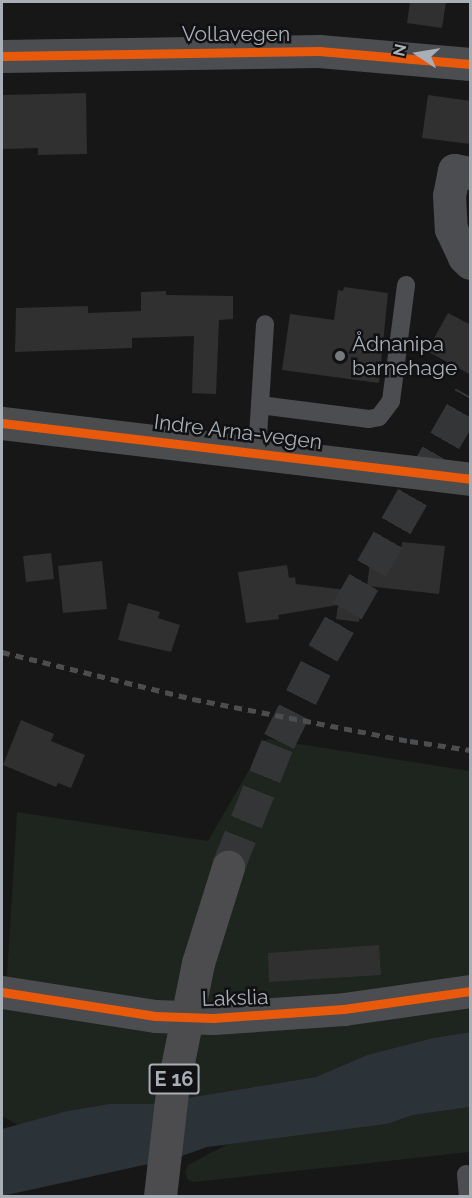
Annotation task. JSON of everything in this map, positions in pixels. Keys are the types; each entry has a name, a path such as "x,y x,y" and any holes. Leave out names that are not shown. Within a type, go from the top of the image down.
{"highway":[{"name":"E 16","path":"160,1197 172,1092 198,963 228,867"}],"main road":[{"name":"Indre Arna-vegen","path":"2,423 471,479"}],"street":[{"name":"Vollavegen","path":"2,56 319,51 471,64"},
{"path":"471,172 454,170 450,195 452,230 464,257 471,263"},
{"name":"Lakslia","path":"2,992 155,1016 213,1018 344,1009 471,991"}],"lane":[{"path":"260,405 369,419 379,417 391,401 406,285"},
{"path":"257,452 265,324"},
{"path":"466,1174 468,1197"}],"shaded area":[{"path":"267,739 470,771 470,1032 433,1038 367,1055 316,1077 150,1104 109,1104 67,1111 18,1125 2,1116 2,1002 7,976 17,812 208,841"},
{"path":"470,1032 470,1107 413,1115 387,1124 207,1147 176,1158 2,1196 2,1129 67,1111 109,1104 150,1104 316,1077 367,1055 433,1038"},
{"path":"470,1107 470,1152 193,1182 188,1180 185,1172 188,1165 228,1144 387,1124 413,1115"}],"building":[{"path":"410,2 446,2 442,28 407,23"},
{"path":"86,93 87,154 38,155 38,148 3,149 3,95"},
{"path":"428,95 471,101 471,144 422,138"},
{"path":"344,287 388,293 379,383 282,370 290,314 334,320 338,290 343,291"},
{"path":"166,291 166,295 233,296 233,319 219,320 216,394 192,393 194,336 132,338 132,348 15,352 16,308 88,306 88,313 141,311 141,292"},
{"path":"448,313 471,325 471,375 427,351"},
{"path":"402,542 445,546 439,594 367,586 372,547 401,551"},
{"path":"51,553 54,579 26,582 23,556"},
{"path":"102,561 107,609 63,613 58,566"},
{"path":"287,565 289,578 295,577 296,584 372,593 372,600 361,602 359,622 336,619 338,605 278,615 279,619 246,623 238,572"},
{"path":"128,603 160,612 158,618 180,625 171,652 118,640"},
{"path":"21,720 54,734 51,741 85,755 71,788 58,783 56,787 3,765"},
{"path":"379,945 381,975 269,982 268,953"}],"tunnel":[{"path":"228,867 279,741 323,653 470,396"}],"railway":[{"path":"2,652 193,699 410,741 470,750"}],"cycle path":[{"path":"2,56 319,51 470,64"},
{"path":"2,423 470,479"},
{"path":"2,992 155,1016 213,1018 344,1009 470,991"}],"place":[{"name":"Ådnanipa barnehage","path":"340,356"}]}
